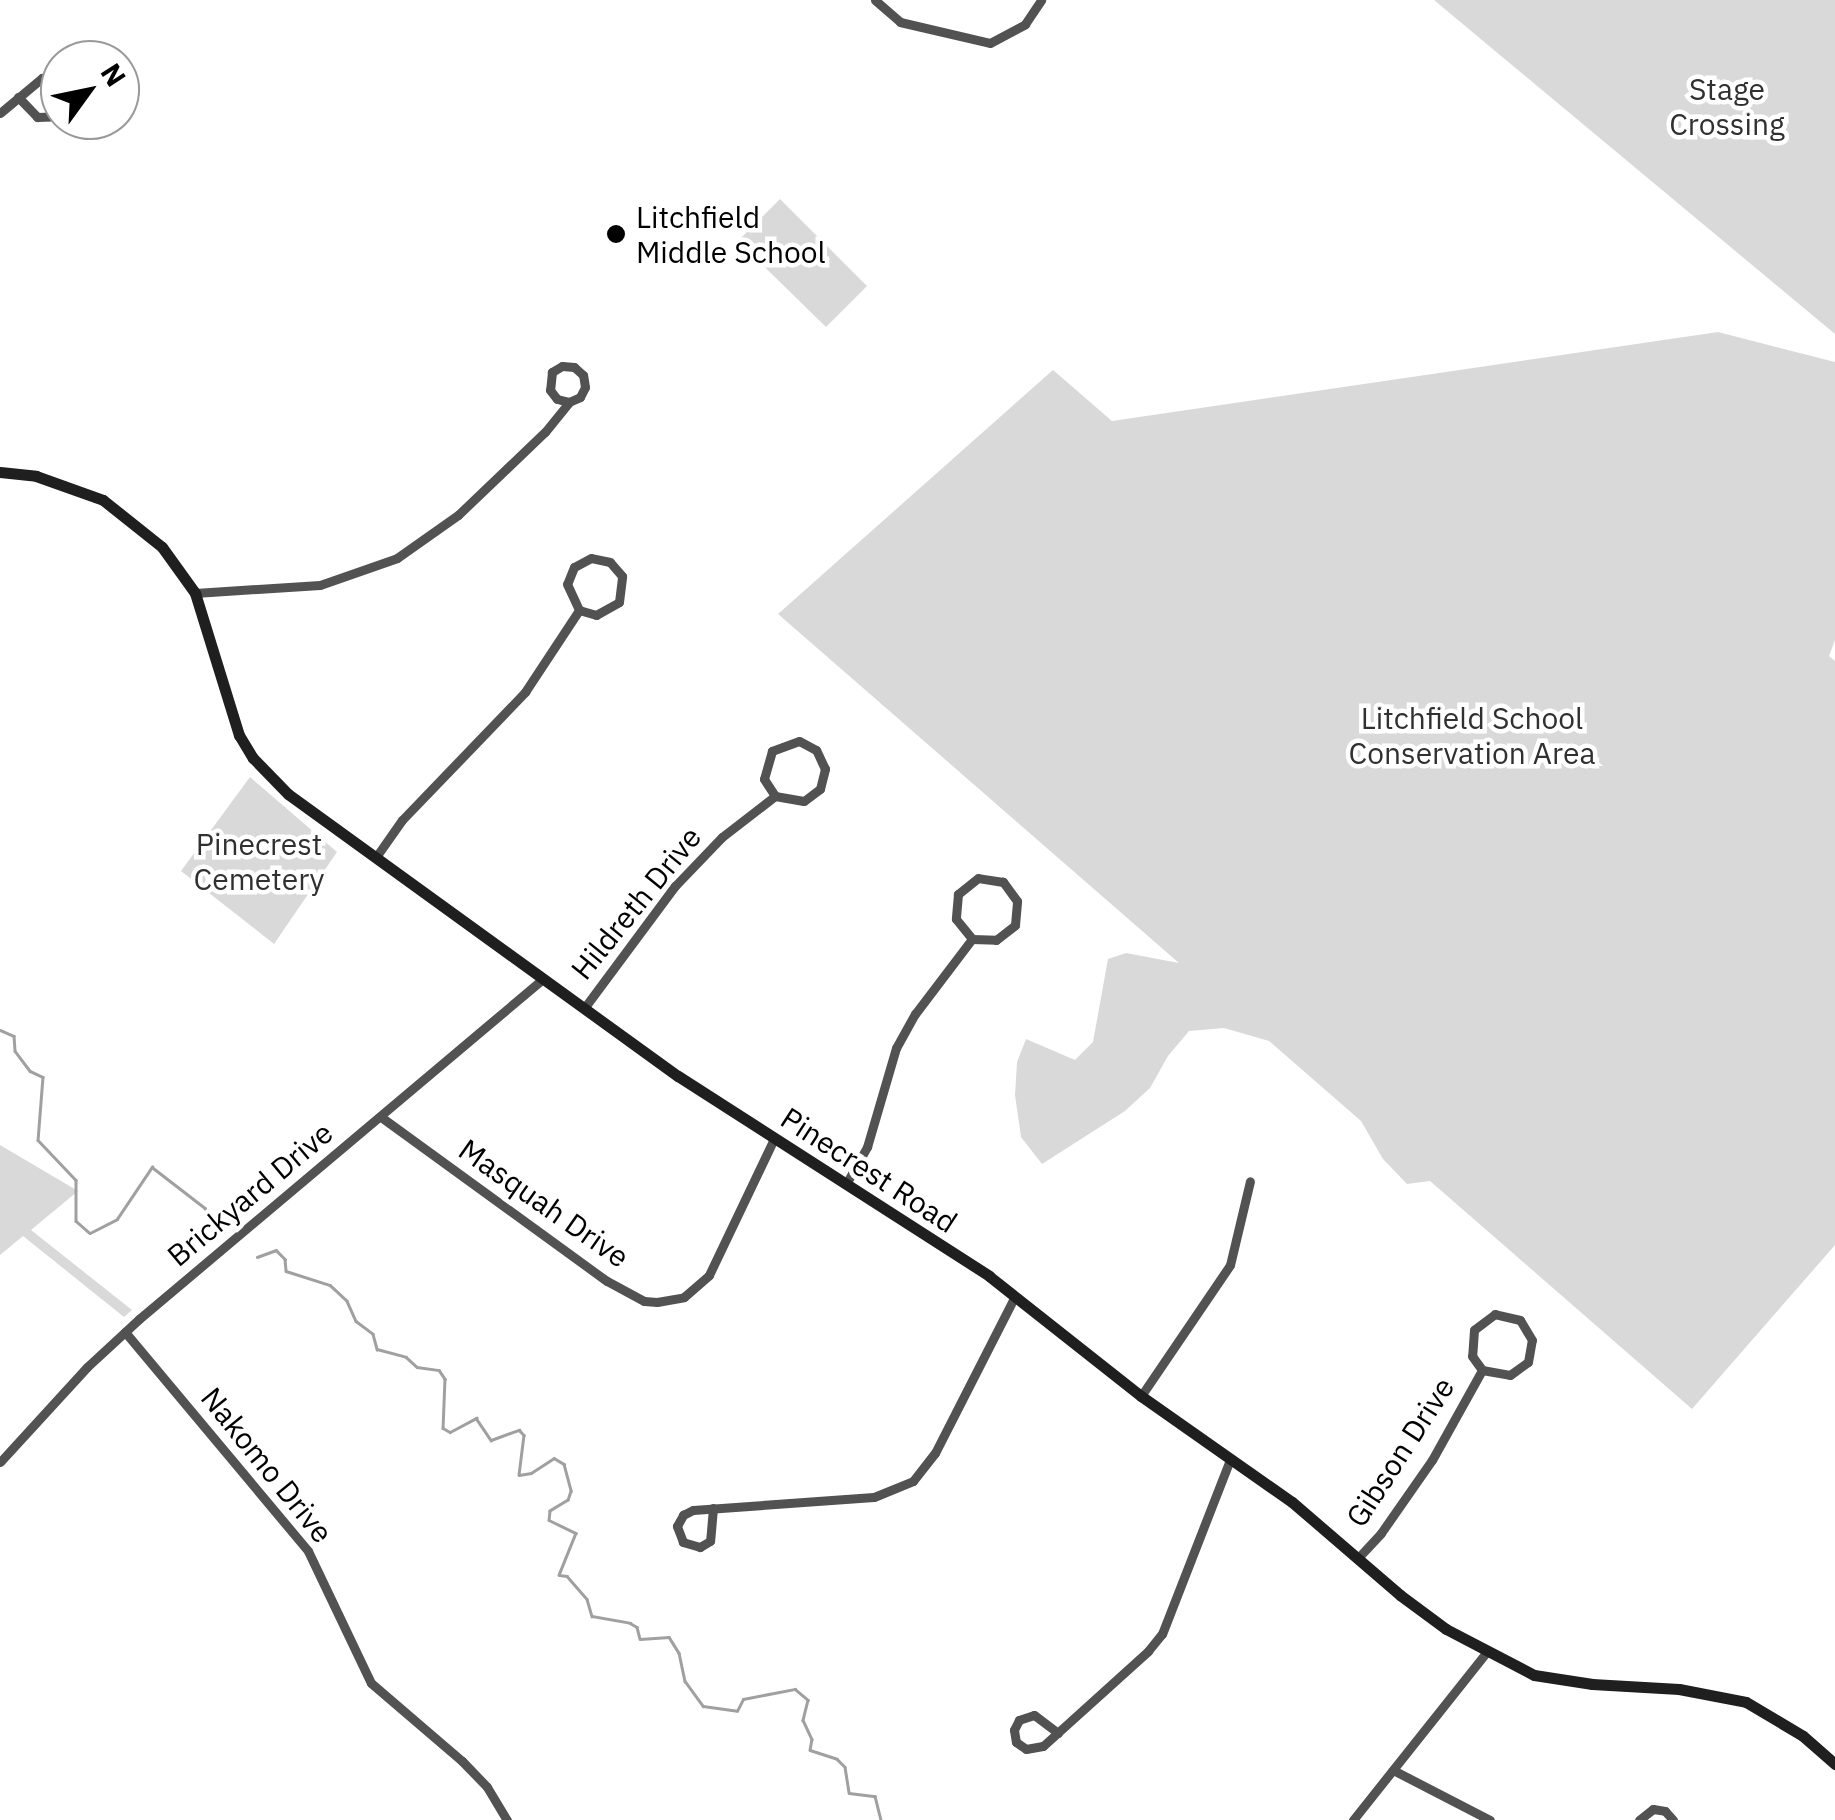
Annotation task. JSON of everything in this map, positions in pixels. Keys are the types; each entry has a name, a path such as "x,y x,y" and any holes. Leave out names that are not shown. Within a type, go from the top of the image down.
{"street":[{"path":"875,0 900,22 990,43 1017,30 1042,0"},
{"path":"0,113 40,80"},
{"path":"18,97 40,118"},
{"path":"195,593 320,585 398,558 458,515 583,392 585,380 574,367 562,366 550,378 550,390 557,399 569,402"},
{"name":"Pinecrest Road","path":"0,472 36,476 103,500 152,537 195,593 228,706 253,758 288,794 774,1139 1015,1296 1141,1396 1292,1502 1400,1595 1486,1653 1560,1681 1679,1689 1746,1702 1804,1736 1835,1764"},
{"path":"592,558 610,562 622,576 619,602 596,615 579,610 568,594 574,567 592,558"},
{"path":"376,857 402,820 525,692 579,610"},
{"name":"Hildreth Drive","path":"799,742 816,750 825,769 813,796 794,802 775,796 764,769 772,751 799,742"},
{"name":"Hildreth Drive","path":"585,1007 698,859 775,796"},
{"path":"978,878 1003,882 1017,902 1014,925 996,940 972,938 956,919 958,894 978,878"},
{"path":"846,1184 867,1147 902,1036 972,938"},
{"name":"Brickyard Drive","path":"0,1462 74,1380 125,1332 544,978"},
{"name":"Masquah Drive","path":"381,1117 607,1281 644,1301 657,1302 684,1296 709,1275 774,1139"},
{"path":"1141,1396 1230,1265 1250,1181"},
{"path":"713,1508 710,1541 700,1547 683,1542 678,1532 682,1515 713,1508 874,1497 913,1482 935,1453 1015,1296"},
{"name":"Gibson Drive","path":"1495,1314 1520,1320 1532,1340 1528,1362 1510,1375 1482,1370 1472,1356 1474,1330 1495,1314"},
{"name":"Nakomo Drive","path":"125,1332 308,1551 371,1683 462,1761 487,1787 507,1820"},
{"name":"Gibson Drive","path":"1357,1559 1381,1534 1429,1464 1482,1370"},
{"path":"1058,1733 1034,1714 1019,1720 1014,1730 1016,1742 1032,1750 1058,1733 1162,1634 1230,1460"},
{"path":"1353,1820 1486,1653"},
{"path":"1393,1770 1490,1820"},
{"path":"1639,1820 1653,1809 1665,1811 1672,1820"}],"green space":[{"name":"Stage Crossing","path":"1434,0 1835,0 1835,334"},
{"path":"780,199 867,286 826,327 738,241"},
{"name":"Litchfield School Conservation Area","path":"1718,332 1835,362 1835,640 1829,656 1835,661 1835,1245 1692,1409 1430,1181 1407,1184 1383,1159 1361,1121 1269,1041 1224,1028 1189,1031 1168,1056 1150,1088 1125,1111 1042,1164 1021,1137 1015,1095 1017,1062 1026,1039 1075,1060 1093,1042 1108,959 1126,953 1179,963 778,614 1053,370 1112,421"},
{"name":"Pinecrest Cemetery","path":"250,777 337,852 274,944 181,871"},
{"path":"0,1145 78,1191 31,1230 132,1310 124,1317 23,1236 0,1255"}],"waterway":[{"path":"0,1030 14,1036 15,1051 30,1071 43,1077 38,1140 76,1180 76,1221 90,1233 117,1219 152,1167 205,1208 213,1221"},
{"path":"257,1257 276,1250 285,1259 286,1271 330,1285 347,1301 356,1321 373,1334 377,1349 406,1357 417,1367 439,1370 445,1379 443,1428 450,1432 476,1418 491,1440 519,1430 524,1435 519,1475 531,1473 554,1458 564,1464 571,1491 568,1500 550,1511 549,1520 576,1533 559,1575 567,1576 587,1599 592,1616 630,1623 637,1627 640,1639 669,1637 679,1653 685,1681 703,1706 737,1711 743,1699 795,1689 808,1700 803,1720 812,1739 810,1750 837,1759 845,1767 849,1793 875,1796 881,1820"}],"place":[{"name":"Litchfield Middle School","path":"616,234"}]}
